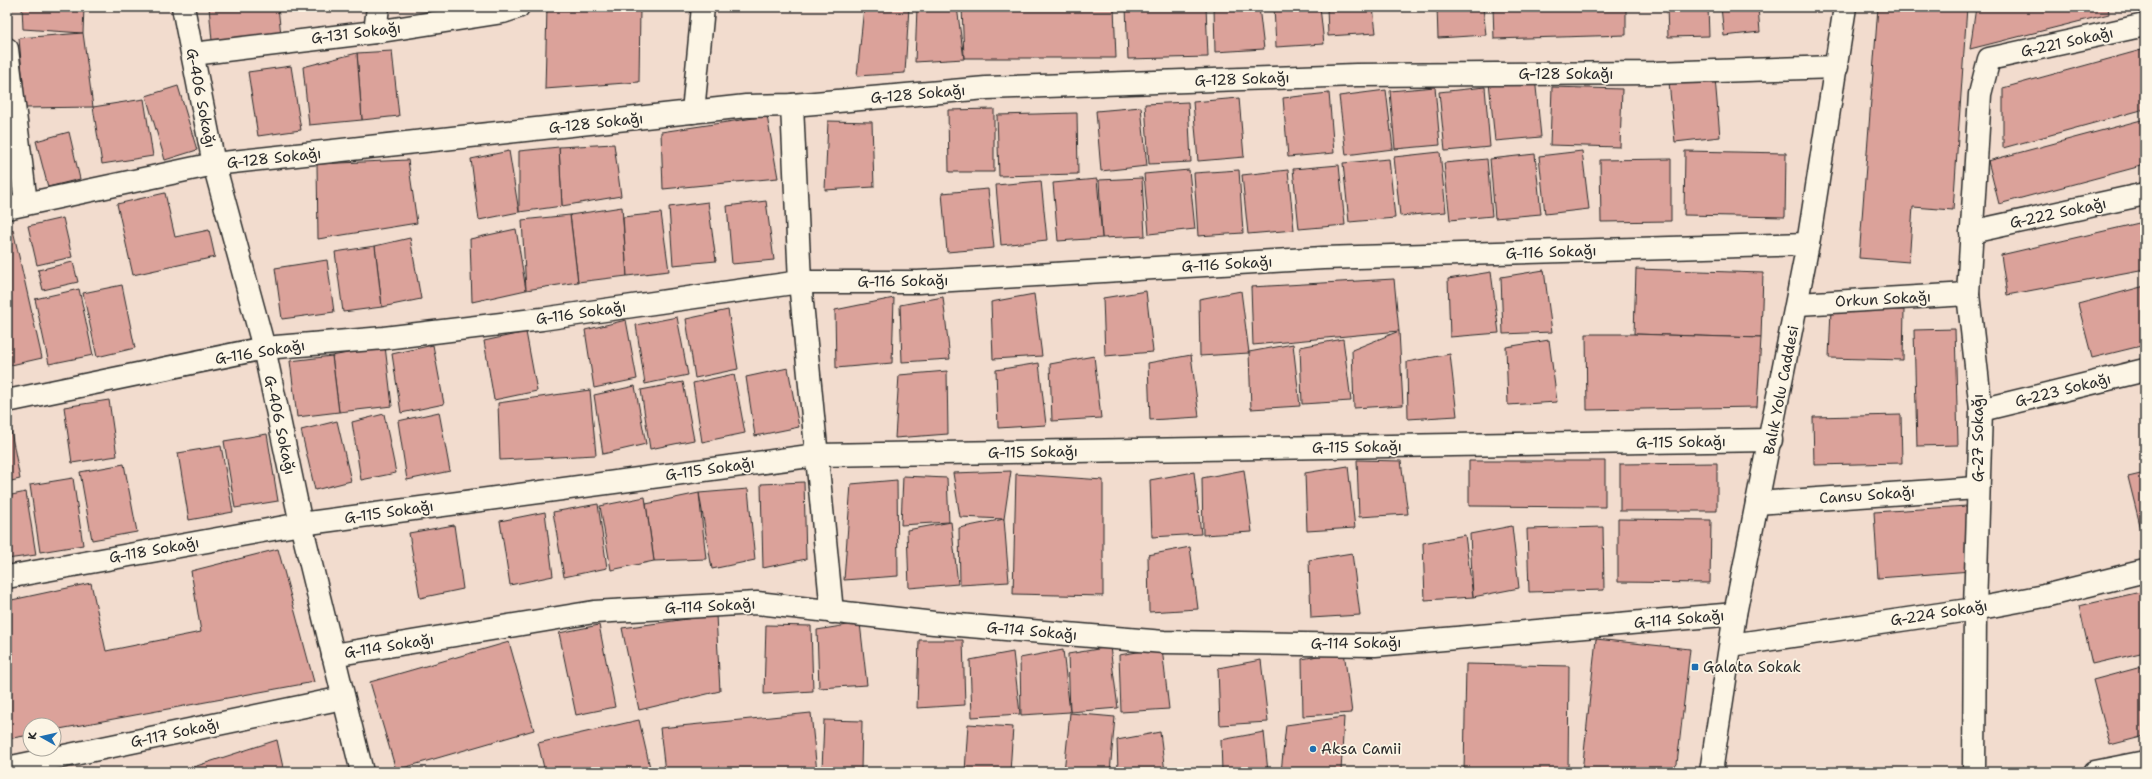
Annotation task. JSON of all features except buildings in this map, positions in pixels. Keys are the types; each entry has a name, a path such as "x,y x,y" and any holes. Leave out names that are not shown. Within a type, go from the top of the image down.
{"street":[{"name":"G-406 Sokağı","path":"183,7 214,164 264,348 301,524 362,772"},
{"path":"375,32 378,7"},
{"name":"G-131 Sokağı","path":"193,54 375,32 503,12 518,7"},
{"path":"693,112 703,7"},
{"name":"Balık Yolu Caddesi","path":"1711,772 1735,614 1798,304 1837,67 1845,7"},
{"name":"G-221 Sokağı","path":"1989,59 2145,25"},
{"path":"7,49 16,206"},
{"name":"G-27 Sokağı","path":"1974,772 1975,608 1980,410 1968,294 1980,94 1989,59"},
{"name":"G-128 Sokağı","path":"16,206 214,164 746,106 792,105 1009,87 1356,75 1654,73 1837,67"},
{"path":"792,105 800,282 832,612"},
{"name":"G-222 Sokağı","path":"1971,232 2145,194"},
{"name":"G-116 Sokağı","path":"7,401 264,348 384,338 527,321 800,282 918,282 1323,258 1808,244"},
{"name":"Orkun Sokağı","path":"1798,304 1968,294"},
{"name":"G-223 Sokağı","path":"1980,410 2145,370"},
{"name":"G-115 Sokağı","path":"301,524 817,455 1771,440"},
{"name":"Cansu Sokağı","path":"1758,503 1977,488"},
{"name":"G-118 Sokağı","path":"7,577 301,524"},
{"name":"G-224 Sokağı","path":"1731,645 2044,596 2145,571"},
{"name":"G-114 Sokağı","path":"333,655 594,612 757,603 934,623 1164,642 1375,645 1735,614"},
{"name":"G-117 Sokağı","path":"7,768 343,698"},
{"path":"2095,772 2145,762"}],"place":[{"name":"Galata Sokak","path":"1695,667"},
{"name":"Aksa Camii","path":"1313,749"}]}
